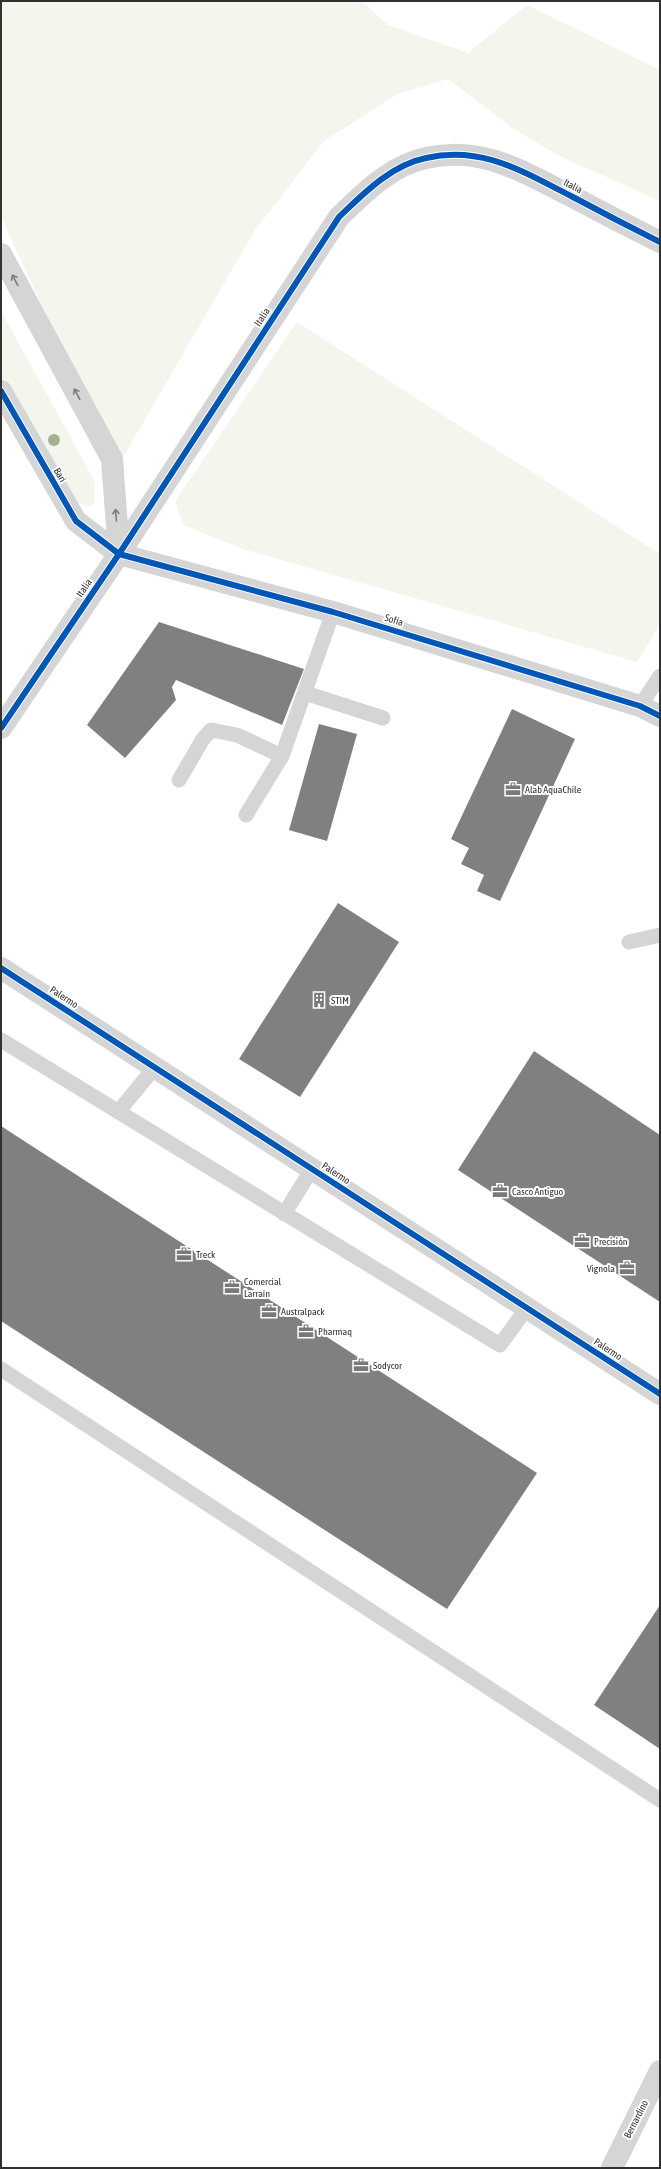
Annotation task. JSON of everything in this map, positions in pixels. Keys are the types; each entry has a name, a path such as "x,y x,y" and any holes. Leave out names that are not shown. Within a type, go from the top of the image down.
{"street":[{"name":"Italia","path":"1,728 119,554 339,217 369,188 401,168 424,158 447,154 478,156 506,164 660,242"},
{"path":"1,254 112,460 119,554"},
{"name":"Bari","path":"1,390 76,521 119,554"},
{"name":"Sofía","path":"119,554 333,612 640,706 660,716"},
{"name":"Palermo","path":"1,968 660,1394"},
{"name":"Bernardino","path":"612,2168 660,2071"}],"lane":[{"path":"246,815 282,756 333,612"},
{"path":"640,706 660,676"},
{"path":"305,693 383,718"},
{"path":"179,780 203,740 211,730 237,735 282,756"},
{"path":"629,942 660,935"},
{"path":"1,1040 500,1345 527,1308"},
{"path":"118,1112 154,1067"},
{"path":"284,1214 312,1169"},
{"path":"1,1369 660,1800"}],"shaded area":[{"path":"1,1 362,1 388,25 468,53 527,5 660,70 660,201 564,158 515,130 448,79 399,93 324,141 255,230 122,459 74,375 1,217"},
{"path":"1,311 94,480 95,503 90,506 78,503 63,487 1,379"},
{"path":"297,322 660,554 660,624 637,662 246,550 183,525 175,501"}],"building":[{"path":"159,622 304,669 282,725 176,680 172,687 176,700 125,758 87,725"},
{"name":"Alab AquaChile","path":"512,709 575,739 500,901 477,891 484,875 461,864 469,848 451,839"},
{"path":"319,724 357,734 327,841 289,830"},
{"name":"STIM","path":"338,903 399,942 300,1097 239,1059"},
{"path":"534,1051 660,1135 660,1302 458,1170"},
{"path":"1,1126 537,1473 447,1609 1,1321"},
{"path":"660,1605 660,1749 594,1705"}],"cycle path":[{"path":"1,728 119,554 339,217 378,182 401,167 426,158 446,155 466,155 484,158 502,163 536,178 660,242"},
{"path":"1,391 76,521 119,554 333,612 640,706 660,716"},
{"path":"1,968 660,1394"}],"place":[{"name":"Alab AquaChile","path":"513,789"},
{"name":"STIM","path":"319,1000"},
{"name":"Casco Antiguo","path":"500,1191"},
{"name":"Precisión","path":"582,1241"},
{"name":"Treck","path":"184,1254"},
{"name":"Vignola","path":"627,1268"},
{"name":"Comercial Larraín","path":"232,1287"},
{"name":"Australpack","path":"269,1311"},
{"name":"Pharmaq","path":"306,1331"},
{"name":"Sodycor","path":"361,1365"}]}
